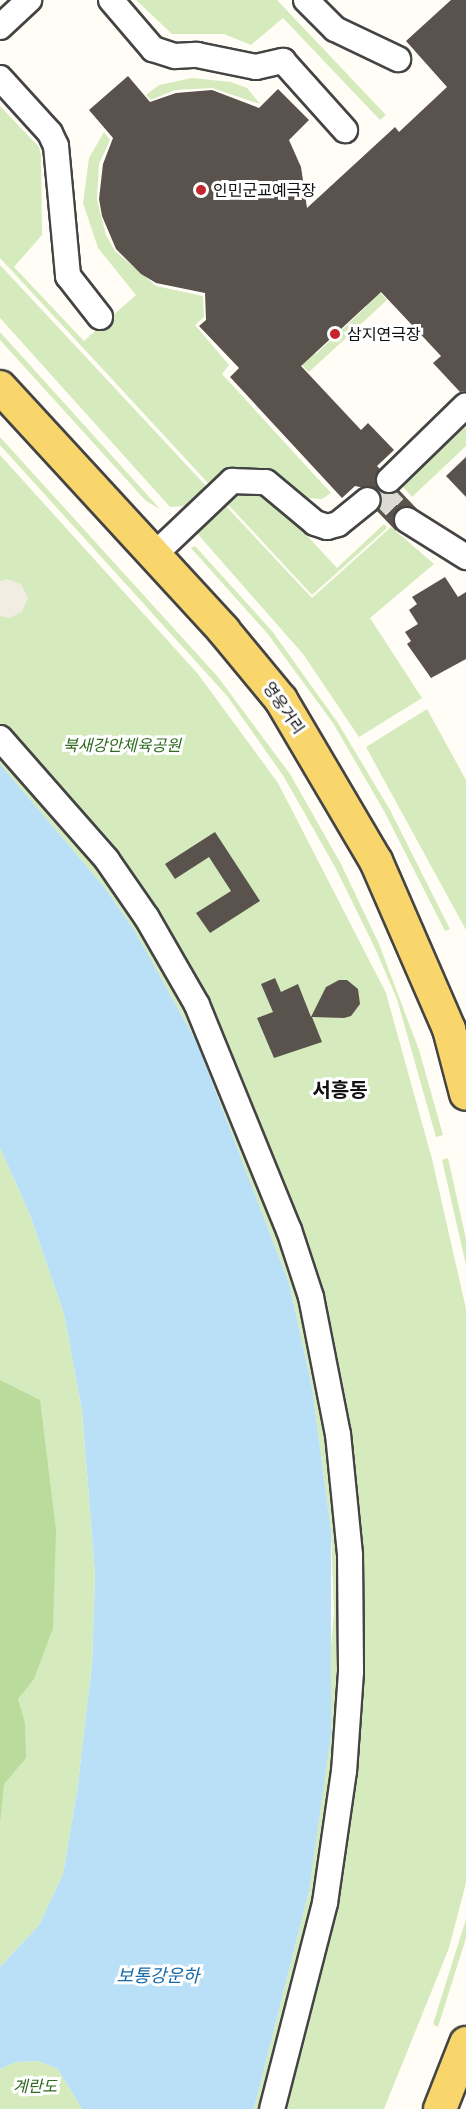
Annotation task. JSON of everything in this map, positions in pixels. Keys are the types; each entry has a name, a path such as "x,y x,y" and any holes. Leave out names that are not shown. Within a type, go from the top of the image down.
{"main road":[{"name":"영웅거리","path":"0,387 154,555 281,700 334,784 376,861 457,1028 466,1094"},
{"path":"440,2109 466,2043"}],"street":[{"path":"0,27 29,0"},
{"path":"111,0 153,49 175,56 197,55 256,67 283,61 345,130"},
{"path":"306,0 335,29 398,59"},
{"path":"0,78 50,133 56,146 68,276 100,316"},
{"path":"389,480 466,405"},
{"path":"154,555 232,481 266,482 315,523 327,526 338,524 368,500"},
{"path":"407,520 466,556"},
{"path":"0,738 108,860 147,918 197,1005 290,1230 311,1297 338,1434 350,1555 351,1672 344,1772 325,1903 295,2031 272,2109"}],"green space":[{"path":"136,0 277,0 386,115 380,120 283,18 251,45 224,34 172,34"},
{"path":"192,78 231,82 247,88 260,104 212,88 175,90 151,100 146,95 159,85"},
{"path":"0,106 39,147 41,155 42,235 14,267 84,341 136,295 98,248 83,203 89,158 104,132 110,140 99,164 97,200 106,235 115,251 156,286 203,296 204,317 195,325 229,365 222,374 331,493 322,499 305,498 283,479 259,468 235,469 208,483 0,258"},
{"path":"0,265 206,486 185,506 170,507 0,318"},
{"path":"378,290 387,300 309,372 300,363 312,352 316,354 367,306 364,303"},
{"path":"0,332 160,509 146,501 0,340"},
{"path":"466,415 466,446 412,497 397,480"},
{"path":"0,437 218,677 290,774 341,864 379,944 419,1050 443,1135 436,1137 397,999 374,946 335,867 284,777 228,697 0,445"},
{"name":"북새강안체육공원","path":"0,455 198,674 278,783 386,993 432,1159 466,1309 466,1883 449,1948 384,2109 254,2109 309,1891 334,1613 331,1530 312,1387 289,1283 197,1043 135,931 105,888 0,764"},
{"path":"252,489 274,500 337,568 384,524 387,528 312,595 224,500 234,492"},
{"path":"222,502 312,598 391,527 434,564 370,618 422,698 359,737 303,654 195,531"},
{"path":"195,546 272,631 338,723 390,810 450,929 445,931 384,811 333,723 267,633 191,548"},
{"path":"427,709 466,780 466,930 366,747"},
{"path":"0,1148 30,1215 64,1314 82,1411 95,1574 92,1665 77,1792 63,1874 39,1925 0,1967"},
{"path":"448,1158 466,1239 466,1265 442,1160"},
{"path":"0,1380 40,1400 56,1530 53,1628 34,1679 18,1699 25,1723 26,1758 4,1784 0,1823"},
{"path":"466,1919 466,1938 438,2027 433,2024"},
{"name":"계란도","path":"38,2061 58,2069 82,2109 0,2109 0,2069 15,2062"}],"shaded area":[{"path":"7,579 21,584 28,598 22,612 9,618 0,616 0,581"}],"water":[{"name":"보통강운하","path":"0,764 105,888 135,931 197,1043 289,1283 312,1387 331,1530 331,1734 309,1891 254,2109 82,2109 58,2069 38,2061 16,2062 0,2069 0,1967 39,1925 63,1874 77,1792 92,1665 95,1574 82,1411 64,1314 30,1215 0,1148"}],"building":[{"path":"451,0 466,0 466,391 460,392 433,363 441,356 381,292 301,366 361,430 368,423 394,450 377,466 380,469 375,484 386,494 399,490 417,509 407,506 395,512 396,531 377,511 382,498 379,491 355,486 342,498 230,377 239,368 199,326 206,320 205,293 156,283 141,274 116,249 102,216 99,199 103,164 113,138 89,110 128,76 150,102 176,93 212,90 259,108 278,89 309,120 289,140 301,167 307,208 395,127 399,132 447,87 406,41"},
{"path":"466,457 466,497 446,476"},
{"path":"445,577 458,597 466,592 466,659 431,678 407,644 411,641 405,632 418,624 409,610 417,604 412,597"},
{"path":"215,832 260,901 210,933 196,913 231,891 209,857 175,879 165,864"},
{"path":"275,978 281,992 298,984 311,1017 326,987 339,980 347,980 358,989 360,1004 351,1016 344,1018 312,1017 322,1042 274,1058 257,1018 273,1012 261,984"}],"tunnel":[{"path":"378,490 407,520"}],"place":[{"name":"인민군교예극장","path":"201,190"},
{"name":"삼지연극장","path":"335,334"}],"district":[{"name":"서흥동","path":"340,1090"}]}
